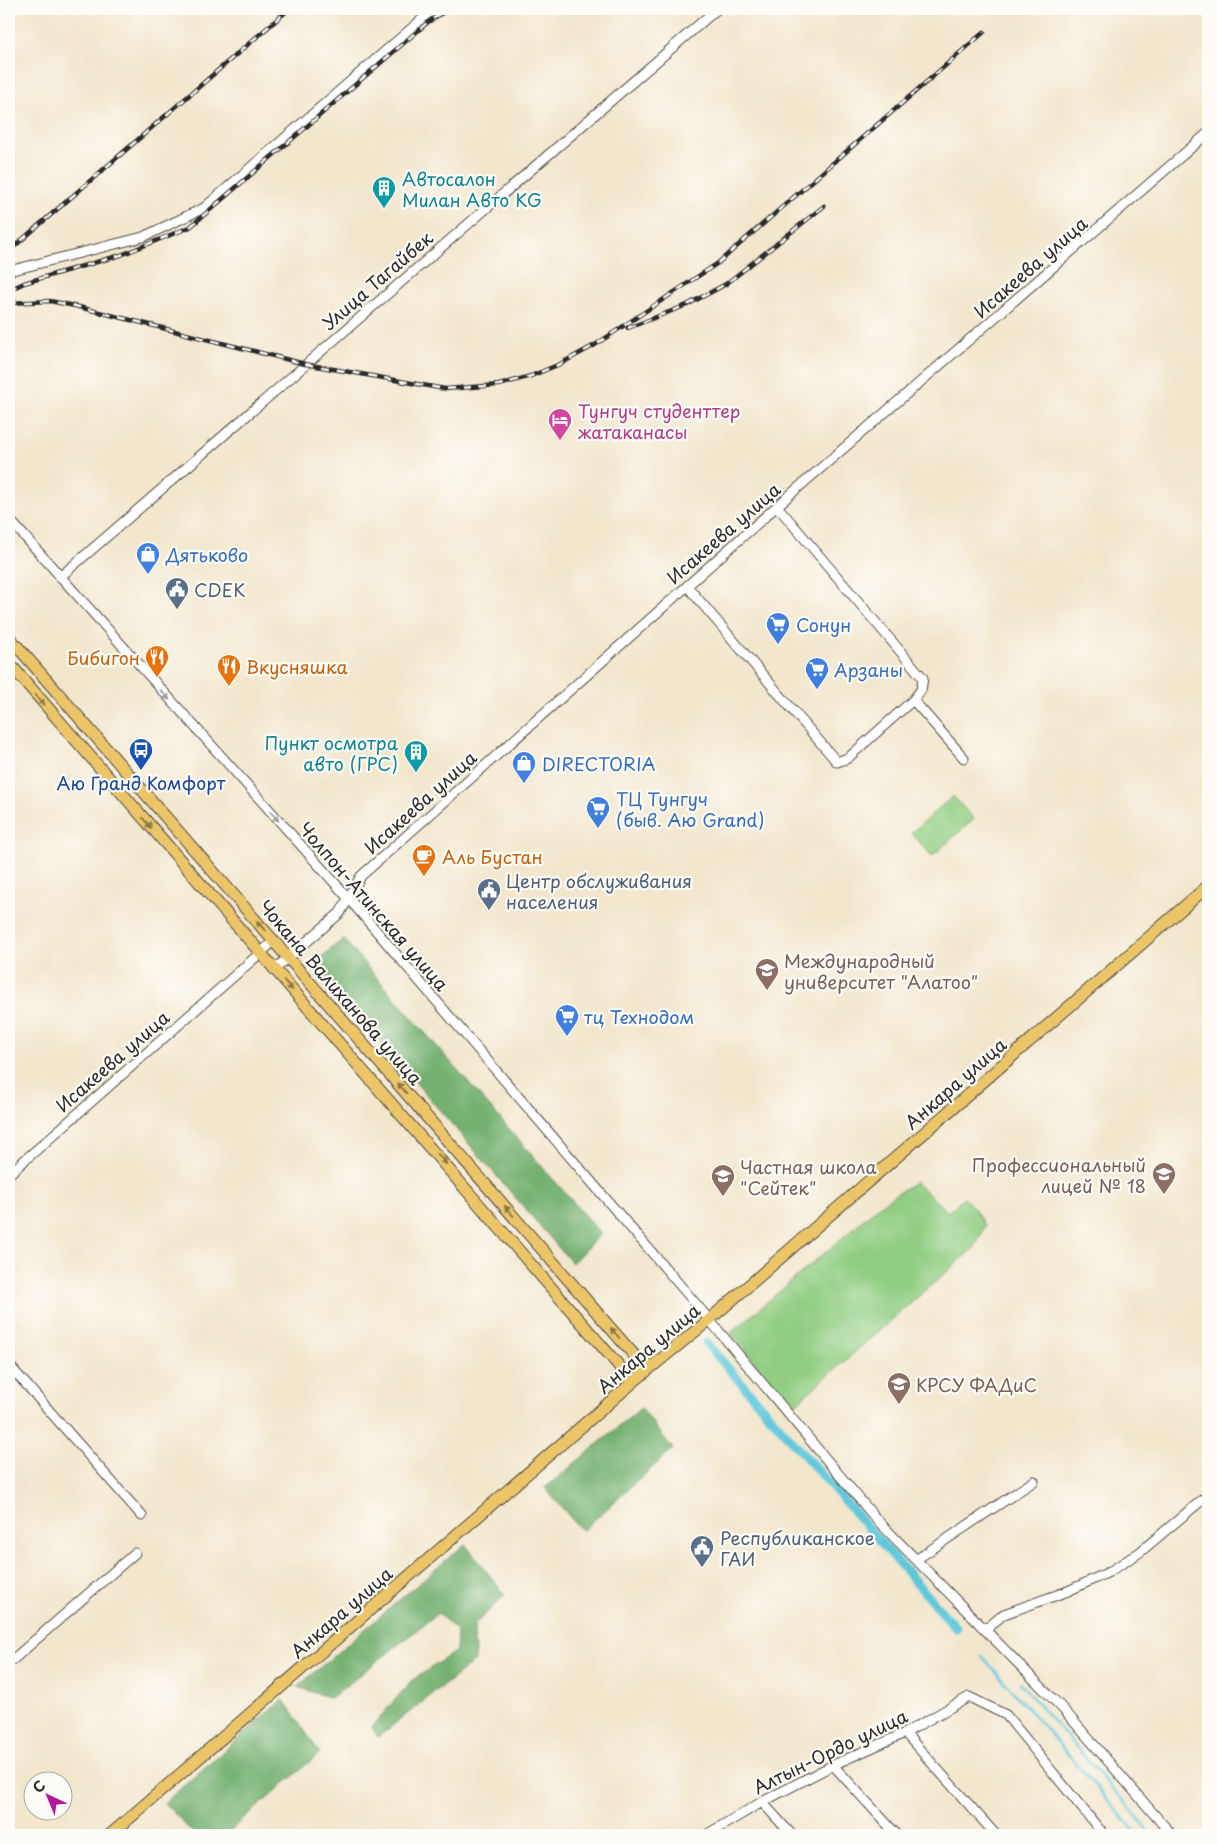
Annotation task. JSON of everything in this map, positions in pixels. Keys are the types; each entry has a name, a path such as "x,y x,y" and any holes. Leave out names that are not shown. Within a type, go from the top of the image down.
{"main road":[{"name":"Чокана Валиханова улица","path":"9,637 647,1370"},
{"name":"Чокана Валиханова улица","path":"9,663 274,970 430,1145 633,1382"},
{"path":"97,766 111,754"},
{"name":"Анкара улица","path":"110,1835 633,1382 709,1320 1208,886"},
{"path":"430,1145 442,1134"}],"street":[{"path":"9,271 143,237 204,208 434,9"},
{"name":"Улица Тагайбек","path":"60,577 717,9"},
{"name":"Исакеева улица","path":"274,970 340,913 361,876 777,506 1208,133"},
{"path":"687,586 837,762 848,758 913,700 921,690 923,678 777,506"},
{"name":"Чолпон-Атинская улица","path":"9,519 348,899 709,1320 877,1520 990,1632 1063,1709 1172,1835"},
{"path":"913,700 964,758"},
{"name":"Исакеева улица","path":"9,1174 274,941"},
{"path":"9,1365 142,1516"},
{"path":"917,1559 1034,1481"},
{"path":"990,1632 1004,1614 1068,1591 1109,1572 1140,1552 1208,1495"},
{"path":"9,1663 135,1553"},
{"name":"Алтын-Ордо улица","path":"706,1835 762,1802 834,1765 905,1733 970,1697 1006,1714 1104,1835"},
{"path":"905,1733 996,1835"},
{"path":"834,1765 897,1835"},
{"path":"762,1802 792,1835"}],"green space":[{"path":"953,796 974,819 932,856 911,833"},
{"path":"343,939 601,1234 572,1263 313,964"},
{"path":"915,1182 948,1212 964,1198 974,1208 985,1226 975,1247 792,1407 731,1333 884,1202"},
{"path":"641,1408 673,1449 582,1531 545,1488"},
{"path":"465,1544 505,1595 474,1625 475,1661 378,1737 372,1727 411,1681 456,1651 457,1631 438,1613 331,1698 297,1687"},
{"path":"283,1699 320,1753 225,1835 195,1835 164,1803"}],"waterway":[{"path":"706,1343 956,1628"},
{"path":"982,1656 1138,1835"},
{"path":"1020,1683 1153,1835"}],"railway":[{"path":"9,251 289,9"},
{"path":"9,290 24,283 121,255 190,227 428,22 448,9"},
{"path":"9,303 50,301 305,364 445,389 499,385 531,376 560,364 595,345 718,263 984,32"},
{"path":"628,328 687,305 726,284 824,206"}],"place":[{"name":"Автосалон Милан Авто KG","path":"384,209"},
{"name":"Тунгуч студенттер жатаканасы","path":"560,441"},
{"name":"Дятьково","path":"148,575"},
{"name":"CDEK","path":"177,610"},
{"name":"Сонун","path":"778,645"},
{"name":"Бибигон","path":"157,678"},
{"name":"Вкусняшка","path":"229,687"},
{"name":"Арзаны","path":"817,690"},
{"name":"Аю Гранд Комфорт","path":"141,771"},
{"name":"Пункт осмотра авто (ГРС)","path":"416,773"},
{"name":"DIRECTORIA","path":"524,784"},
{"name":"ТЦ Тунгуч (быв. Аю Grand)","path":"598,829"},
{"name":"Аль Бустан","path":"424,877"},
{"name":"Центр обслуживания населения","path":"489,911"},
{"name":"Международный университет \"Алатоо\"","path":"767,991"},
{"name":"тц Технодом","path":"567,1037"},
{"name":"Профессиональный лицей № 18","path":"1164,1195"},
{"name":"Частная школа \"Сейтек\"","path":"723,1197"},
{"name":"КРСУ ФАДиС","path":"899,1405"},
{"name":"Республиканское ГАИ","path":"702,1568"}]}
